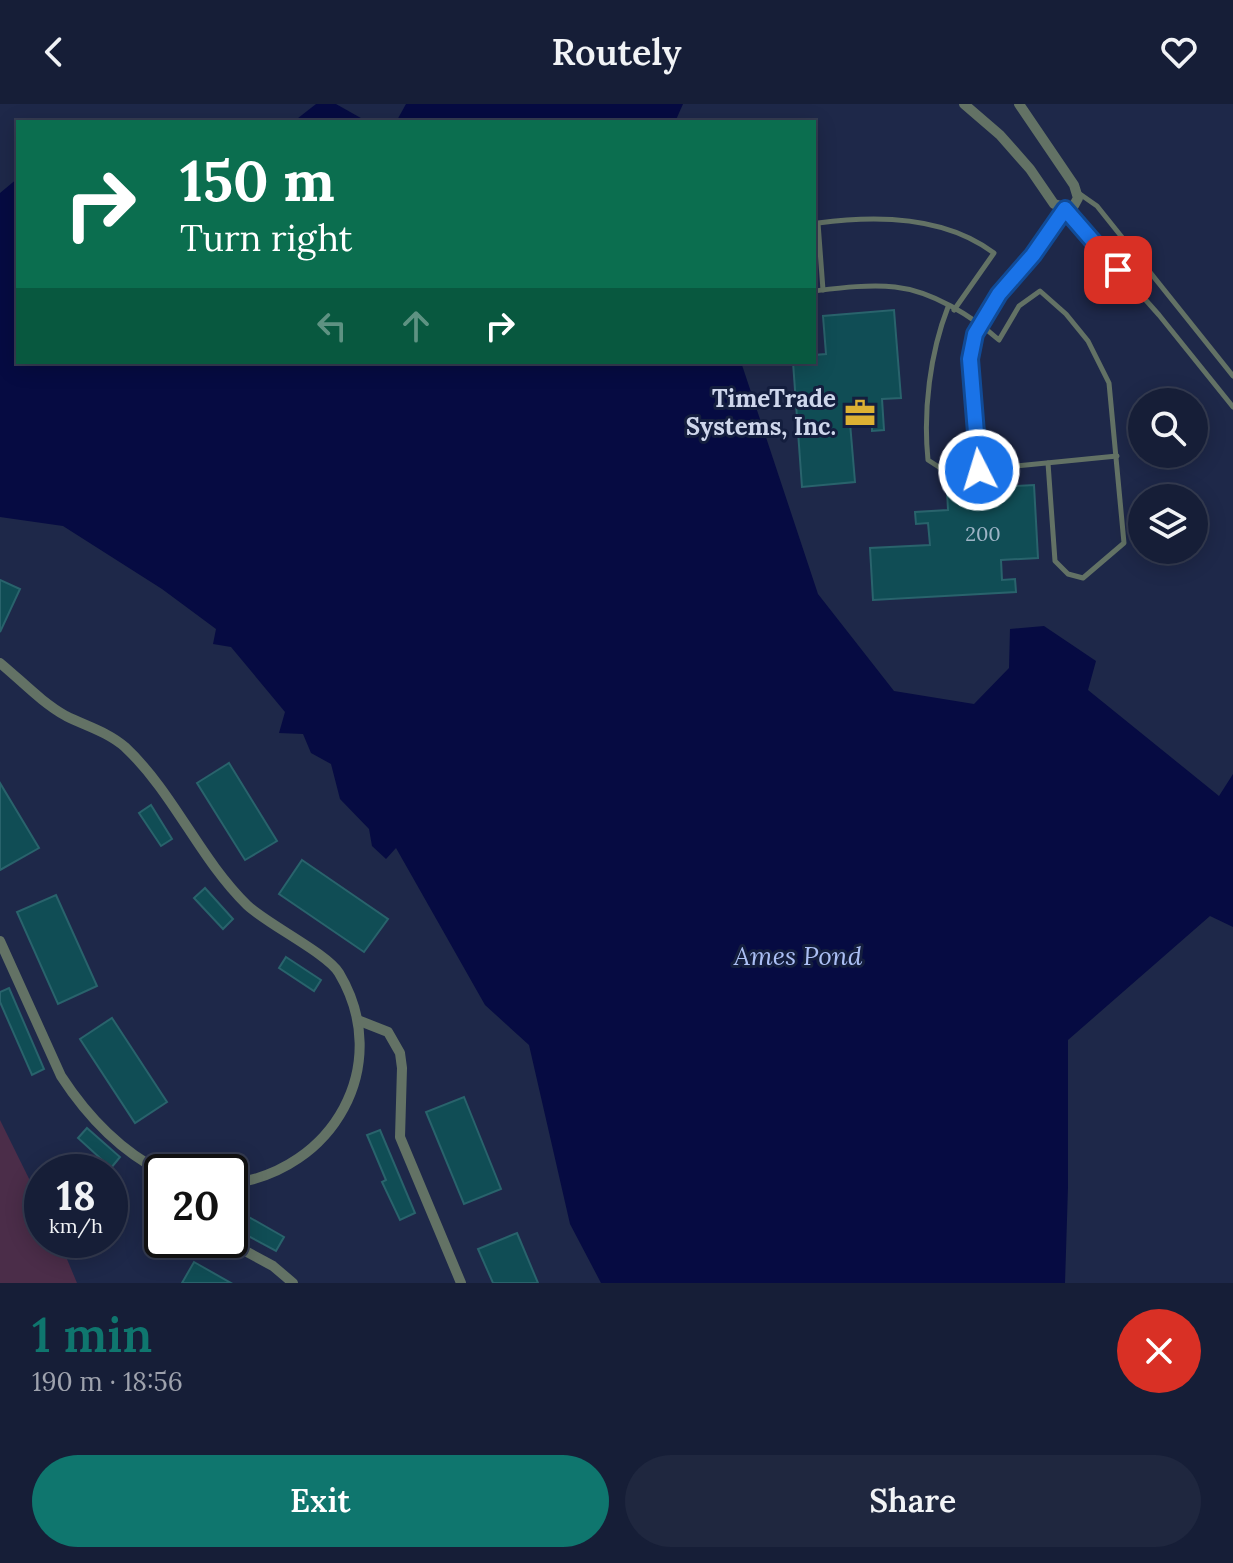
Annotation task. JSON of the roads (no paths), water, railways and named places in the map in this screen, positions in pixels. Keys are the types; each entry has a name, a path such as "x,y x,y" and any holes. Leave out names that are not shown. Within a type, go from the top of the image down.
{"street":[{"path":"964,104 1000,135 1030,169 1054,204 1072,209 1077,205 1076,192 1064,166 1019,104"},
{"path":"0,663 46,702 124,746 153,779 220,876 249,908 337,970 360,1021 356,1072 351,1092 336,1123 296,1162 265,1177 248,1180"},
{"path":"0,941 61,1076 74,1096 89,1116 128,1151 144,1161"},
{"path":"360,1021 388,1032 400,1053 400,1137 461,1283"},
{"path":"248,1252 273,1266 293,1283"}],"lane":[{"path":"1076,192 1097,206 1233,376"},
{"path":"979,470 970,359 980,323 1065,209 1159,315 1233,407"},
{"path":"823,290 816,223 890,218 939,227 975,239 994,253 951,308 932,359 926,439 928,460 942,469 979,470 1117,456"},
{"path":"816,291 895,287 929,297 951,308 980,323 999,340 1019,306 1040,291 1066,314 1088,341 1109,383 1124,543 1083,578 1068,574 1055,561 1048,463"}],"water":[{"path":"316,104 336,104 364,120 296,120"},
{"path":"406,104 683,104 676,120 397,120"},
{"name":"Ames Pond","path":"16,180 16,364 742,364 818,594 894,691 974,704 1009,668 1010,629 1044,626 1096,661 1088,690 1219,796 1233,774 1233,927 1210,916 1068,1040 1065,1283 601,1283 570,1224 529,1045 485,1005 396,848 386,859 372,846 369,829 340,799 331,764 311,753 303,734 279,733 285,712 231,647 213,644 216,629 162,589 63,526 0,517 0,193"}],"place":[{"name":"TimeTrade Systems, Inc.","path":"860,413"}]}
